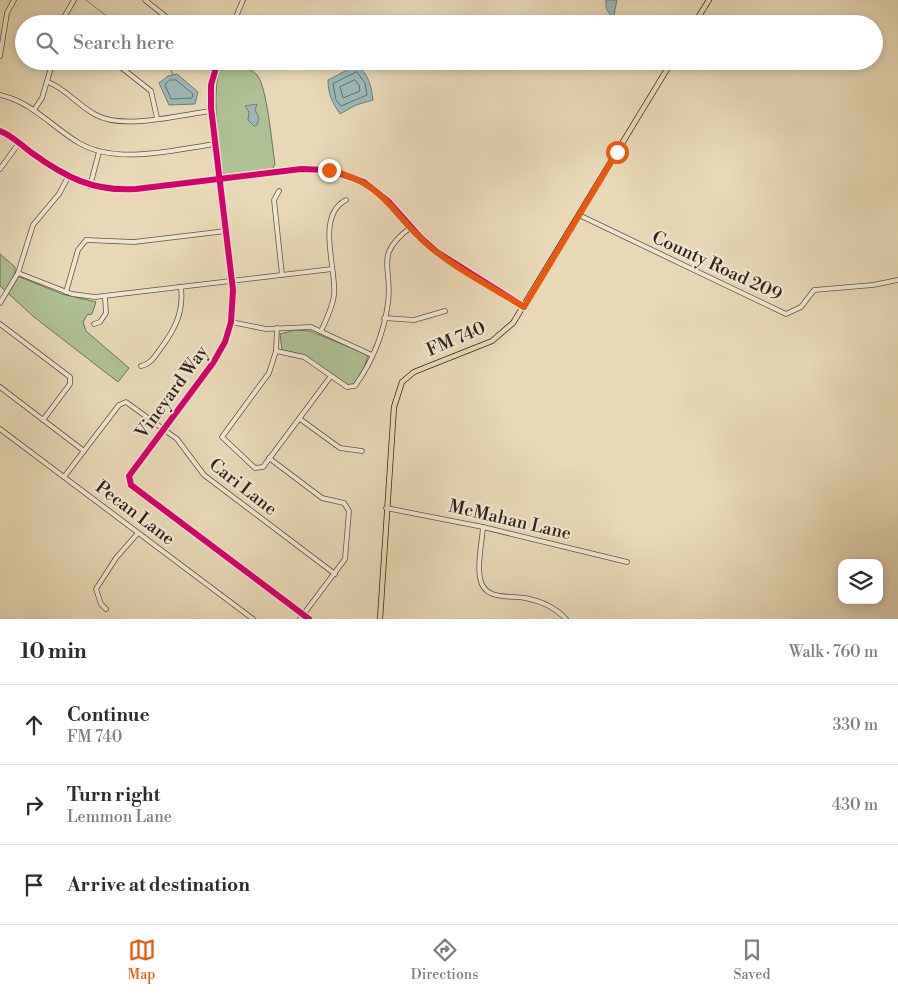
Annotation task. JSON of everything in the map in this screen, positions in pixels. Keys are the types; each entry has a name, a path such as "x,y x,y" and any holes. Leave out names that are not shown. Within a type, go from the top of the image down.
{"main road":[{"path":"700,15 709,0"},
{"name":"FM 740","path":"380,619 394,407 402,382 421,369 492,341 513,323 667,70"}],"street":[{"path":"0,56 7,13 14,0"},
{"path":"65,15 74,0"},
{"path":"145,0 164,15"},
{"path":"237,15 243,0"},
{"path":"34,110 42,98 51,70"},
{"path":"124,70 151,92 157,118"},
{"name":"Vineyard Way","path":"215,70 211,85 212,111 232,281 231,322 225,342 213,363 129,476 131,485 309,619"},
{"path":"48,82 101,117 121,121 212,111"},
{"path":"0,95 21,102 79,143 99,152 126,155 215,144"},
{"path":"0,131 68,177 90,186 122,190 302,169 322,169 342,173 373,188 388,200 411,227 437,252 524,307"},
{"path":"0,169 19,144"},
{"path":"90,186 99,152"},
{"path":"0,303 18,274 32,227 59,194 68,177"},
{"path":"279,191 274,200 282,275"},
{"path":"321,331 334,300 329,229 338,206 346,200"},
{"name":"County Road 209","path":"579,215 786,314 801,307 814,290 873,285 898,280"},
{"path":"276,351 304,357 347,387 353,387 361,377 372,355 384,318 388,294 387,257 395,241 411,227"},
{"path":"66,292 78,250 86,240 134,242 226,231"},
{"path":"18,274 83,297 105,297 332,269"},
{"path":"141,366 150,362 175,328 181,309 181,287"},
{"path":"94,324 100,322 105,316 105,297"},
{"path":"384,318 414,320 445,311"},
{"path":"231,322 261,328 306,326 372,355"},
{"path":"0,324 70,377 70,384 43,420"},
{"path":"276,328 276,351 266,378 222,435 224,440 239,454 257,469 263,467 331,376"},
{"path":"0,387 84,451"},
{"name":"Cari Lane","path":"64,477 118,405 124,402 129,403 182,444 204,476 335,574"},
{"path":"300,419 340,448 362,451"},
{"name":"Pecan Lane","path":"0,429 254,619"},
{"path":"269,458 322,498 344,503 348,508 347,553 335,574 300,619"},
{"name":"McMahan Lane","path":"386,508 483,527 627,562"},
{"path":"483,527 479,577 487,592 495,596 526,598 547,604 566,619"},
{"path":"106,609 101,604 96,589 116,558 138,533"}],"green space":[{"path":"219,70 250,70 261,81 275,164 272,170 227,176 223,173 216,103"},
{"path":"0,254 15,267 15,275 62,294 96,302 92,314 87,315 83,322 86,331 129,368 118,382 34,317 0,286"},
{"path":"295,330 310,331 368,355 364,368 354,385 347,385 304,355 282,350 280,334"}],"water":[{"path":"606,0 617,0 614,15 610,15 606,8"},
{"path":"347,70 361,70 369,81 373,100 356,105 340,114 331,98 328,80"},
{"path":"177,74 198,92 195,104 169,105 159,83 168,76"},
{"path":"257,104 255,110 259,118 257,125 254,126 248,120 249,112 245,106"}],"waterway":[{"path":"86,0 105,15"},
{"path":"171,70 173,75"}],"cycle path":[{"path":"215,70 211,85 211,108 233,290 231,322 225,342 213,363 129,476 131,485 309,619"},
{"path":"0,131 13,138 44,162 68,176 107,188 136,189 301,169 329,170 364,182 388,201 421,238 437,252 524,307"}],"route":[{"path":"329,170 357,178 373,188 388,200 429,246 524,307 617,152"}]}
